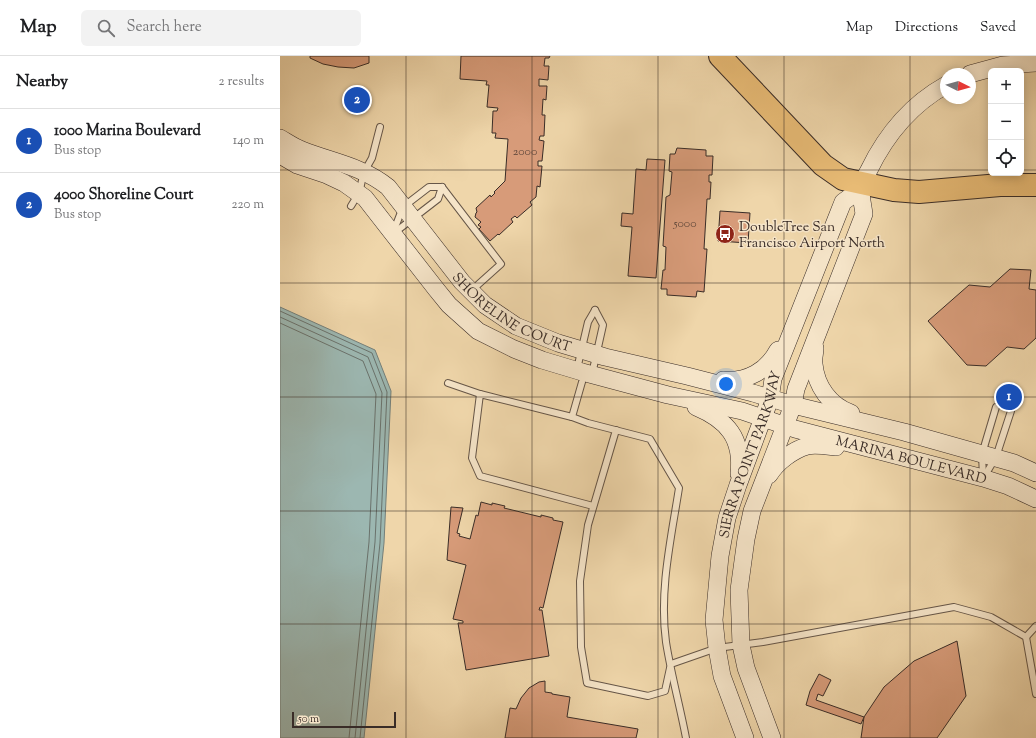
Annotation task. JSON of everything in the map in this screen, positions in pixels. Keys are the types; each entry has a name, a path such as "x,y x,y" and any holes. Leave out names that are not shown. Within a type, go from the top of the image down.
{"highway":[{"path":"720,56 823,165 844,179 862,186 919,192 1000,185 1036,185"}],"street":[{"path":"976,72 1003,65 1036,63"},
{"name":"SIERRA POINT PARKWAY","path":"745,738 722,676 714,620 720,556 727,518 738,484 770,399 772,383 843,202 862,186 880,149 901,120 940,89"},
{"name":"SHORELINE COURT","path":"280,138 301,149 364,172 388,187 462,282 485,305 516,326 546,340 597,355 687,376 793,405"},
{"name":"SHORELINE COURT","path":"280,155 298,165 327,175 344,183 355,200 365,198 436,290 449,305 478,331 514,349 583,376 726,407 763,417 784,425"},
{"name":"SIERRA POINT PARKWAY","path":"772,738 746,668 741,645 739,590 746,539 752,511 793,405 796,389 864,214 862,186"},
{"path":"687,376 734,381 746,379 761,370 773,359 802,296 809,287"},
{"path":"817,336 814,363 818,383 828,399 843,410 904,432"},
{"path":"668,395 709,412 721,420 730,430 738,447 740,462 738,484"},
{"name":"MARINA BOULEVARD","path":"793,405 904,432 989,455 1014,463 1036,473"},
{"name":"MARINA BOULEVARD","path":"784,425 873,450 983,478 1008,486 1036,499"},
{"path":"752,511 773,468 794,452 808,446 873,450"}],"lane":[{"path":"355,200 364,172 372,158 380,127"},
{"path":"393,234 429,187 442,187"},
{"path":"393,234 408,213 438,199 442,187"},
{"path":"442,187 502,264 471,291"},
{"path":"572,418 583,376 597,355 603,326 596,310 588,322 581,350 583,376"},
{"path":"448,383 480,394 650,439 679,488 666,565 664,613 666,642 686,738"},
{"path":"480,394 472,458 480,476 593,506"},
{"path":"983,478 989,455 996,407"},
{"path":"983,478 989,455 1010,411"},
{"path":"616,430 588,525 580,581 581,647 588,683 648,696 665,691 671,664"},
{"path":"671,664 717,648 954,607 991,617 1026,637"},
{"path":"1026,637 1036,626"},
{"path":"1026,637 1036,694"}],"water":[{"path":"280,307 375,350 391,391 384,543 364,738 280,738"}],"building":[{"path":"310,56 369,56 369,63 354,68 338,67 323,64 310,58"},
{"path":"461,56 550,56 549,58 545,58 544,66 549,66 548,80 539,79 539,86 547,86 546,100 543,99 542,115 545,115 544,136 540,136 539,140 544,141 542,161 538,161 538,166 542,166 540,187 537,186 536,197 530,202 532,205 517,218 515,216 511,219 513,222 490,241 479,229 481,227 478,225 481,222 475,217 477,212 476,208 490,195 491,197 505,181 508,139 495,138 496,133 492,133 493,111 497,111 498,108 487,107 489,85 486,85 487,81 460,79"},
{"path":"677,148 706,150 706,156 713,156 712,175 709,175 709,182 711,182 710,199 707,199 704,249 707,249 704,292 697,291 696,297 667,295 667,289 661,289 663,270 665,270 666,247 663,246 666,197 670,195 672,172 669,171 670,154 675,154"},
{"path":"647,159 665,160 656,278 628,276 632,227 621,226 622,213 633,214 636,169 646,170"},
{"path":"720,211 750,213 748,243 718,241"},
{"path":"1010,269 1031,270 1029,289 1036,290 1036,338 1024,349 1007,347 986,366 967,365 928,321 969,285 990,287"},
{"path":"481,502 505,506 504,508 541,517 541,515 563,522 543,608 540,607 539,610 542,610 549,656 466,670 458,623 463,623 463,621 453,619 466,565 447,560 451,507 463,508 457,533 460,534 459,536 470,539"},
{"path":"957,641 966,696 937,738 861,738 864,717 884,687 914,661"},
{"path":"819,674 831,680 823,696 818,694 816,700 864,717 861,724 806,705 810,691"},
{"path":"545,681 545,692 570,697 567,717 638,729 636,738 505,738 510,708 516,709 521,698 529,688 539,682"}],"place":[{"name":"4000 Shoreline Court","path":"357,100"},
{"name":"DoubleTree San Francisco Airport North","path":"725,234"},
{"name":"1000 Marina Boulevard","path":"1009,397"}]}
